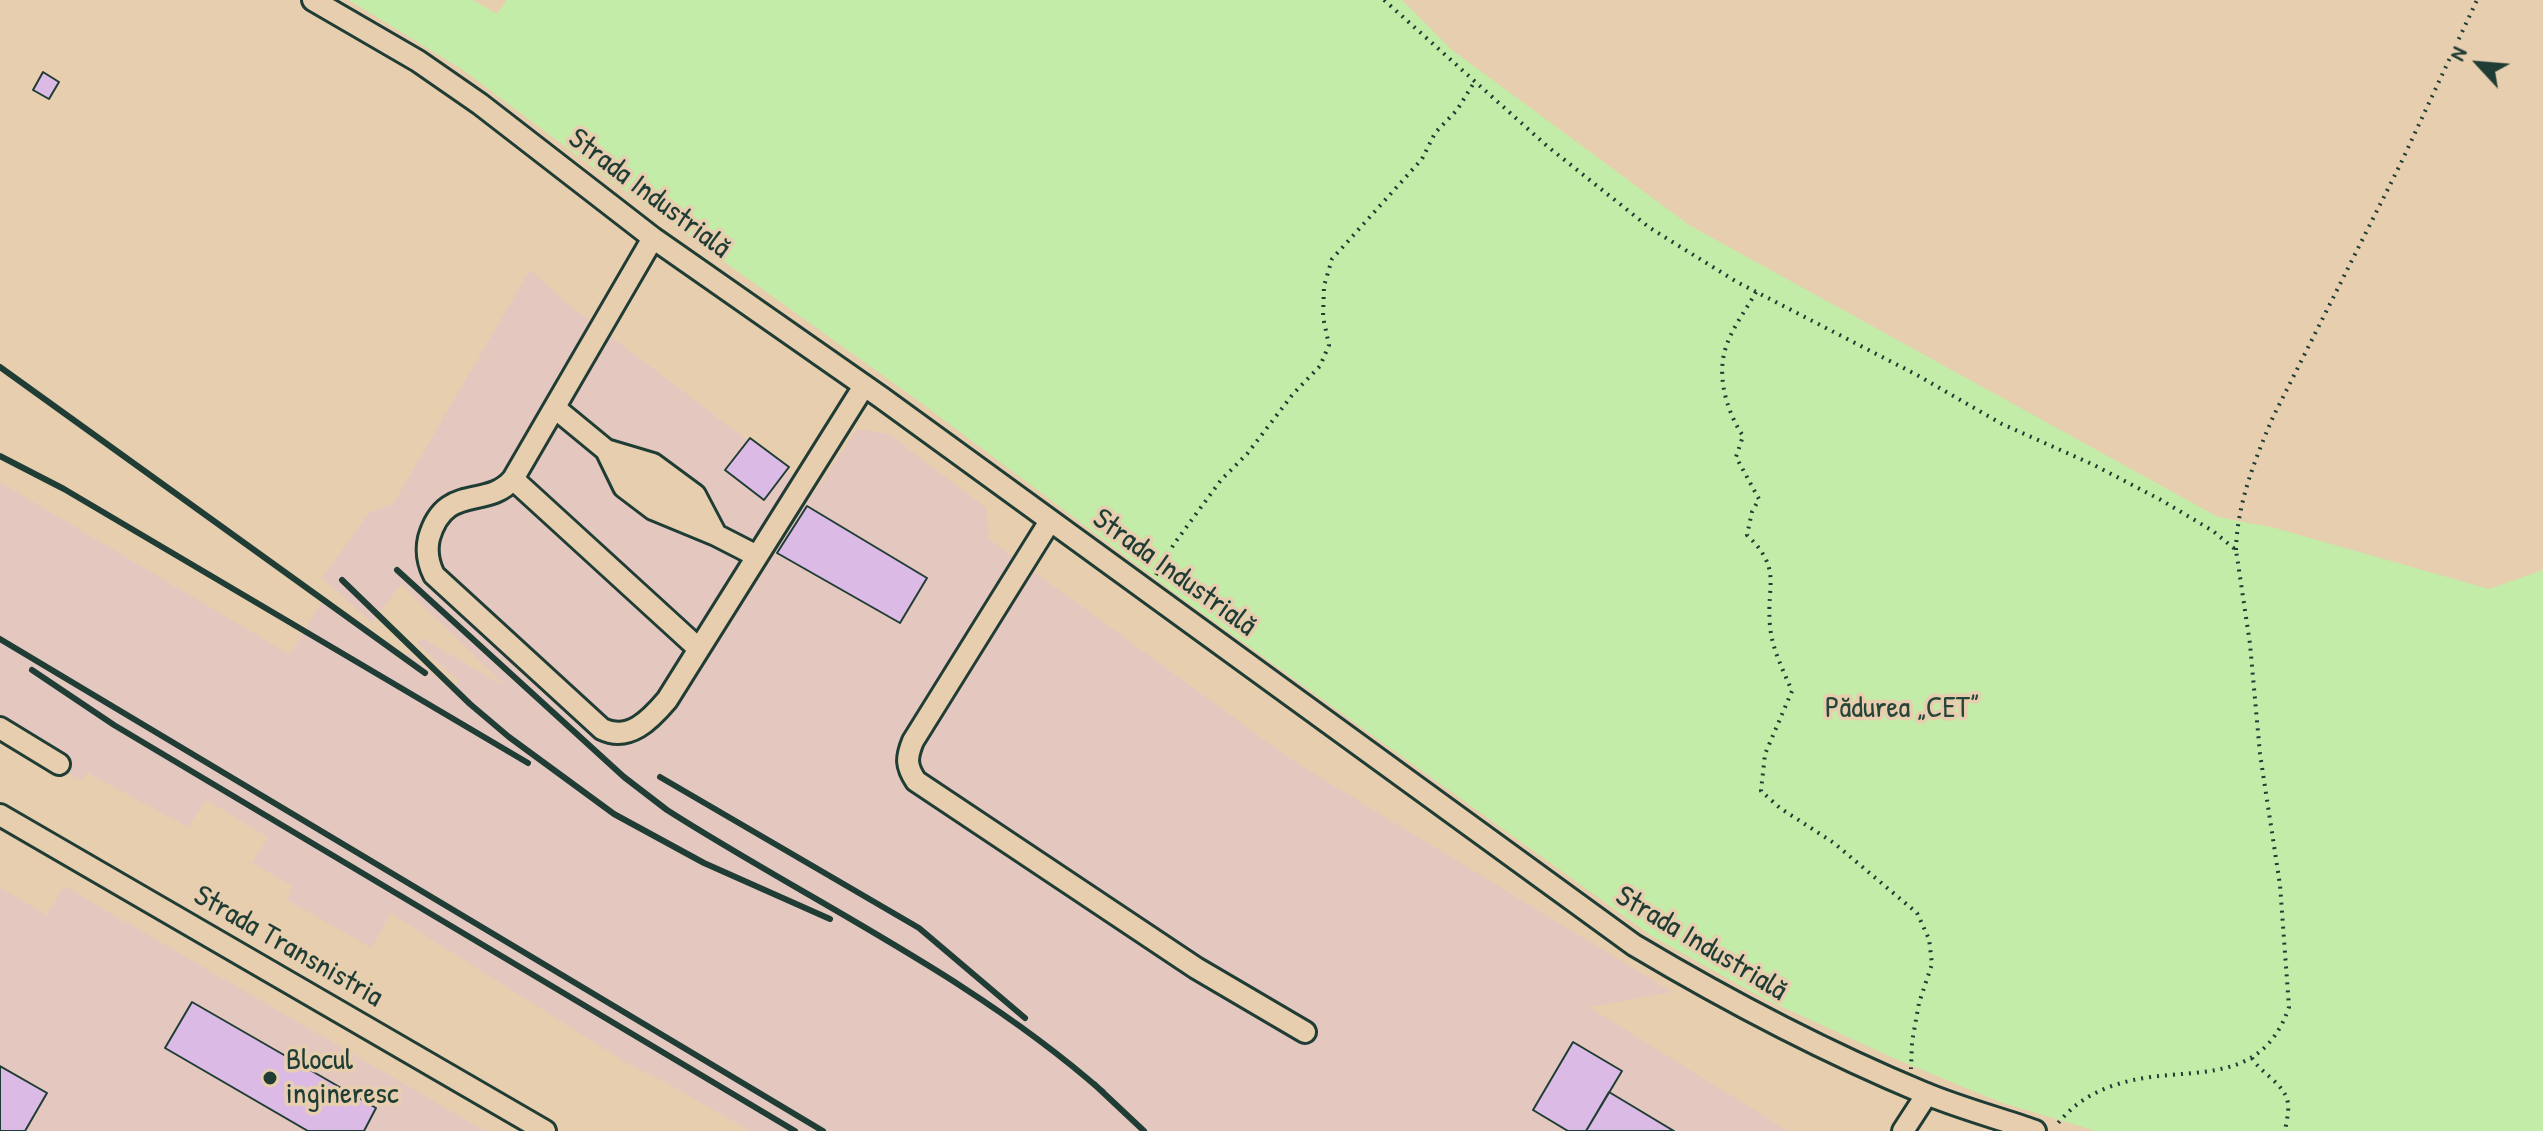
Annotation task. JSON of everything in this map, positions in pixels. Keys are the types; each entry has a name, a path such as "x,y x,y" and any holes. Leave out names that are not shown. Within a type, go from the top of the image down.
{"street":[{"name":"Strada Industrială","path":"313,0 443,78 653,238 864,386 1634,945 1716,994 1826,1050 1919,1090 2035,1131"},
{"path":"653,238 513,479 496,491 453,503 445,509 438,517 427,547 434,575 593,722 611,733 622,734 645,723 667,700 864,386"},
{"path":"555,408 606,450 653,464 695,495 716,535"},
{"path":"606,450 624,487 653,509 757,556"},
{"path":"513,479 699,649"},
{"path":"1050,521 913,741 906,761 909,771 916,781 1146,935 1305,1032"},
{"path":"0,728 59,764"},
{"name":"Strada Transnistria","path":"0,815 545,1131"},
{"path":"1903,1131 1919,1090"}],"path":[{"path":"1384,0 1547,146 1650,228 1756,292 1917,375 2002,424 2094,465 2161,500 2213,531 2236,550"},
{"path":"2052,1131 2065,1114 2091,1095 2116,1084 2222,1070 2252,1058 2273,1040 2284,1023 2289,1007 2280,885 2260,754 2250,644 2236,550 2238,521 2254,460 2273,417 2400,165 2477,0"},
{"path":"1146,590 1174,544 1221,480 1247,454 1293,394 1320,366 1329,345 1323,317 1324,286 1332,259 1422,159 1435,133 1457,110 1475,81"},
{"path":"1756,292 1725,347 1722,367 1727,404 1732,420 1743,436 1736,457 1759,499 1752,512 1747,535 1761,549 1770,570 1770,625 1775,651 1792,691 1765,754 1761,791 1780,808 1834,843 1917,913 1929,939 1932,964 1919,1003 1912,1042 1919,1090"},
{"path":"2252,1058 2256,1066 2278,1085 2288,1102 2285,1131"}],"shaded area":[{"path":"530,270 569,305 747,440 750,438 789,467 786,471 814,493 857,429 889,434 986,508 989,539 1295,762 1672,992 1589,1007 1788,1131 750,1131 630,1065 390,913 372,948 287,900 293,886 252,863 268,837 206,800 188,827 88,773 83,780 58,770 0,736 0,482 290,655 321,603 403,655 408,652 452,691 459,681 417,643 422,638 506,687 401,584 372,623 322,578 369,513 393,504"},
{"path":"64,886 485,1131 0,1131 0,888 47,915"}],"green space":[{"name":"Pădurea „CET”","path":"349,0 473,0 497,14 507,0 1402,0 1452,50 1689,225 2218,517 2275,528 2489,589 2543,570 2543,1131 2096,1131 2000,1102 1891,1057 1761,997 1652,936 1187,602 920,402 610,180 463,70"}],"building":[{"path":"43,72 59,82 49,99 33,90"},
{"path":"750,438 789,467 764,500 725,470"},
{"path":"807,506 927,578 900,623 777,553"},
{"name":"Blocul ingineresc","path":"192,1002 376,1108 364,1131 308,1131 165,1048"},
{"path":"1573,1042 1622,1071 1586,1131 1568,1131 1533,1110"},
{"path":"0,1066 47,1093 25,1131 0,1131"},
{"path":"1609,1092 1674,1131 1586,1131"}],"railway":[{"path":"0,367 425,673"},
{"path":"0,456 64,489 528,763"},
{"path":"397,570 624,777 667,810 1001,1012 1103,1092"},
{"path":"342,580 470,704 509,737 614,814 704,863 830,919"},
{"path":"0,639 823,1131"},
{"path":"32,670 114,725 795,1131"},
{"path":"660,777 919,928 1025,1018"},
{"path":"1094,1084 1144,1131"}],"place":[{"name":"Blocul ingineresc","path":"270,1078"}]}
